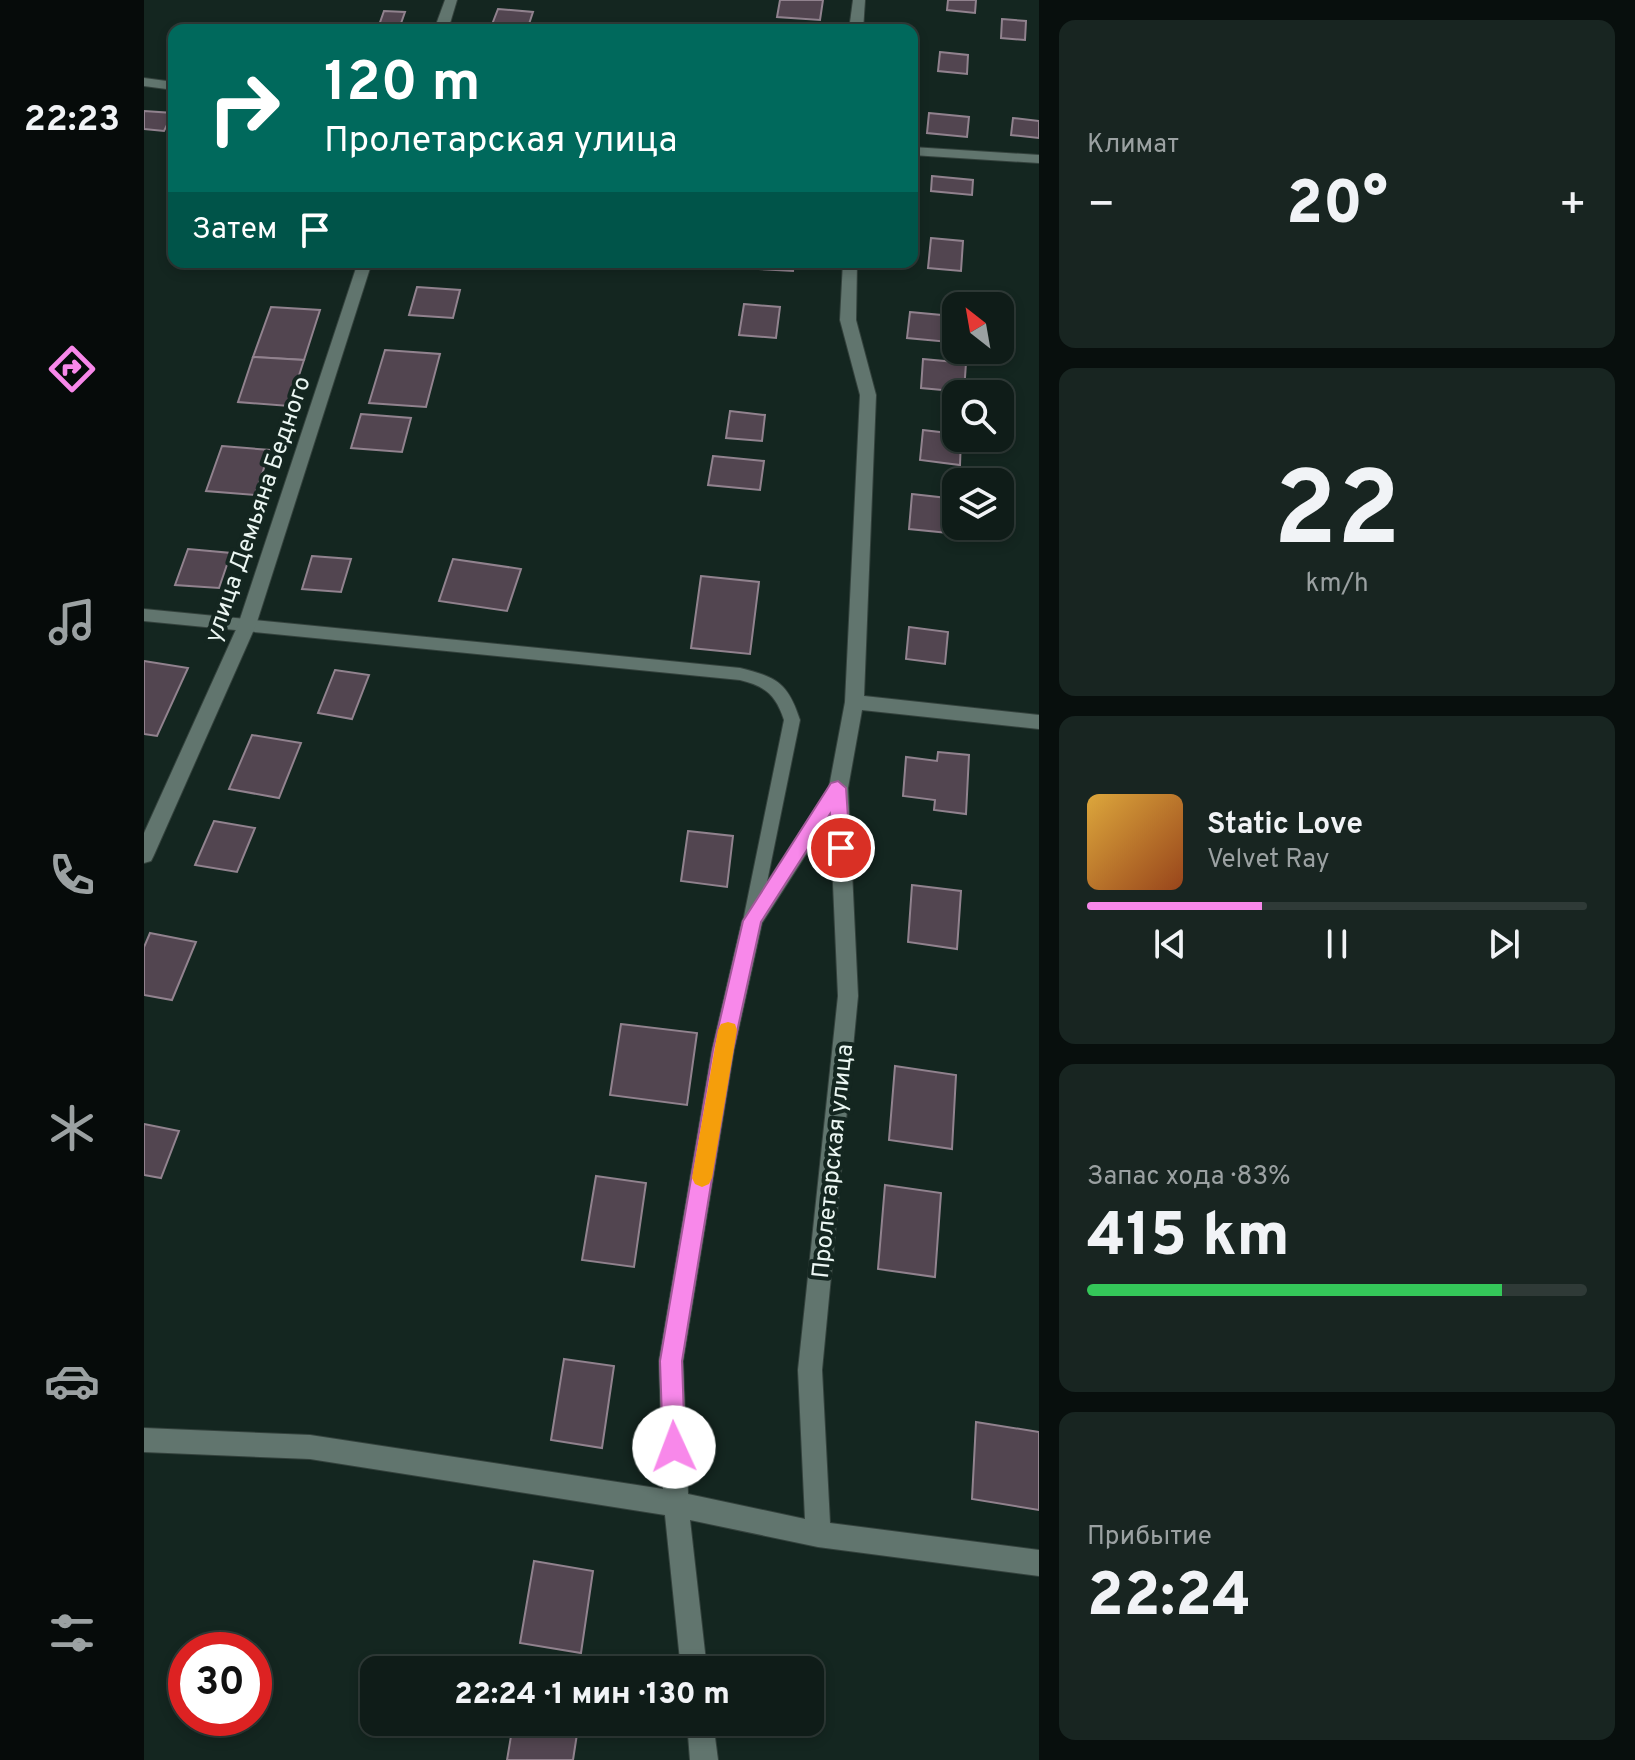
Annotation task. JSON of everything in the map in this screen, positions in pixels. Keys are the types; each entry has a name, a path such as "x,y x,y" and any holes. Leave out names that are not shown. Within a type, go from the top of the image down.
{"street":[{"path":"443,24 451,0"},
{"path":"857,24 859,0"},
{"path":"144,82 168,85"},
{"path":"918,151 1039,159"},
{"name":"улица Демьяна Бедного","path":"144,855 247,625 363,268"},
{"name":"Пролетарская улица","path":"818,1534 810,1370 848,996 838,788 854,702 868,395 848,320 850,268"},
{"path":"854,702 1039,722"},
{"name":"Пролетарская улица","path":"692,1656 676,1504 671,1361 723,1050 752,921 838,788"},
{"path":"144,1440 310,1447 676,1504 818,1534 1039,1563"},
{"path":"701,1736 704,1760"}],"lane":[{"path":"144,615 763,679 784,694 792,720 752,921"}],"building":[{"path":"780,0 823,0 820,20 777,17"},
{"path":"948,0 976,0 975,13 947,10"},
{"path":"498,9 533,12 529,24 492,24"},
{"path":"384,11 405,12 401,24 379,24"},
{"path":"1002,19 1026,21 1025,40 1001,38"},
{"path":"940,52 968,55 967,74 938,71"},
{"path":"144,111 168,113 164,131 144,129"},
{"path":"929,113 969,117 967,137 927,133"},
{"path":"1013,118 1039,121 1039,138 1011,135"},
{"path":"932,176 973,180 972,195 931,191"},
{"path":"931,238 963,241 961,271 928,268"},
{"path":"759,268 793,268 793,271"},
{"path":"417,287 460,290 453,318 409,315"},
{"path":"744,304 780,307 776,338 739,335"},
{"path":"271,307 320,310 304,360 253,357"},
{"path":"910,312 942,315 942,341 907,338"},
{"path":"385,350 440,354 426,407 369,403"},
{"path":"253,357 304,360 289,406 238,402"},
{"path":"923,359 942,361 942,364 966,364 965,380 942,380 942,390 921,388"},
{"path":"730,411 765,415 762,441 726,438"},
{"path":"361,414 411,418 402,452 351,448"},
{"path":"923,430 942,432 942,452 960,452 960,465 920,460"},
{"path":"222,446 270,450 255,495 206,491"},
{"path":"713,456 764,461 760,490 708,485"},
{"path":"912,494 942,497 942,532 909,529"},
{"path":"188,549 231,553 219,588 175,585"},
{"path":"312,556 351,559 341,592 302,589"},
{"path":"453,559 521,569 507,611 439,601"},
{"path":"701,576 759,582 750,654 691,648"},
{"path":"909,627 948,632 945,664 906,659"},
{"path":"144,661 188,668 157,736 144,734"},
{"path":"335,670 369,675 352,719 318,713"},
{"path":"252,735 301,743 279,798 229,789"},
{"path":"938,752 969,755 966,814 934,810 935,800 903,796 906,757 937,761"},
{"path":"214,821 255,828 237,872 195,865"},
{"path":"688,831 733,836 727,887 681,881"},
{"path":"912,885 961,891 957,949 908,942"},
{"path":"150,933 196,942 172,1000 144,995 144,947"},
{"path":"621,1024 697,1033 687,1105 610,1095"},
{"path":"895,1066 956,1075 952,1149 889,1140"},
{"path":"144,1124 179,1131 161,1178 144,1175"},
{"path":"596,1176 646,1183 634,1267 582,1260"},
{"path":"885,1185 941,1193 935,1277 878,1269"},
{"path":"564,1359 614,1366 602,1448 551,1440"},
{"path":"976,1422 1039,1432 1039,1510 972,1499"},
{"path":"534,1561 593,1571 581,1653 520,1643"},
{"path":"511,1736 577,1736 573,1760 507,1760"}],"slow traffic":[{"path":"702,1178 728,1030"}],"route":[{"path":"674,1447 671,1361 723,1050 752,921 838,788 841,848"}]}
